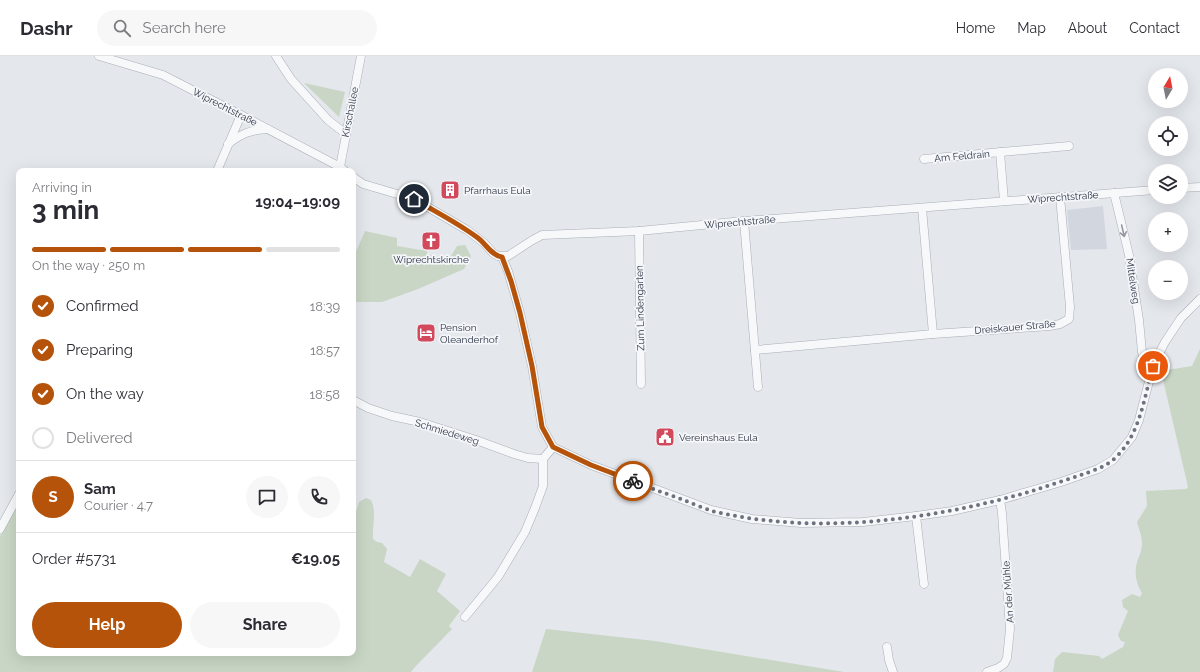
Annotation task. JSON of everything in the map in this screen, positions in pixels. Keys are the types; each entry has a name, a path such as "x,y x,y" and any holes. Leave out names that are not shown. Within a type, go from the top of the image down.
{"street":[{"name":"Wiprechtstraße","path":"99,56 163,75 340,168"},
{"path":"276,56 292,79 328,120 346,134"},
{"name":"Kirschallee","path":"342,168 346,134 361,56"},
{"path":"218,168 240,115"},
{"path":"228,144 240,135 255,130 268,129"},
{"name":"Am Feldrain","path":"924,160 1069,146"},
{"name":"Am Feldrain","path":"1000,152 1004,201"},
{"path":"356,179 364,184 414,199 467,230 484,243 493,253 502,257 508,271 520,313 532,366 542,427 553,447 606,471 711,510 752,519 801,523 863,522 952,511 1000,500 1061,482 1098,469 1114,460 1132,437 1153,366 1165,342 1181,318 1200,299"},
{"path":"1188,188 1200,187"},
{"name":"Wiprechtstraße","path":"502,257 513,254 542,235 639,231 744,221 1148,191"},
{"name":"Mittelweg","path":"1114,193 1129,255 1139,320 1142,352 1144,360 1153,366"},
{"name":"Dreiskauer Straße","path":"755,350 1060,324 1069,319 1070,307 1060,197"},
{"path":"922,208 933,334"},
{"path":"744,221 758,387"},
{"name":"Zum Lindengarten","path":"639,231 641,384"},
{"name":"Schmiedeweg","path":"356,402 380,412 420,422 514,454 528,458 542,459"},
{"path":"465,617 498,578 525,532 543,486 542,459 553,447"},
{"path":"0,529 16,500"},
{"name":"An der Mühle","path":"987,672 1004,664 1007,658 1010,629 1000,500"},
{"path":"916,516 924,584"},
{"path":"887,647 893,672"}],"shaded area":[{"path":"1103,206 1107,249 1071,250 1067,210"}],"green space":[{"path":"304,83 345,92 339,117"},
{"path":"365,231 397,238 397,246 427,251 427,255 442,257 451,256 457,246 465,245 471,256 464,269 418,289 382,302 356,302 356,252"},
{"path":"1200,349 1200,672 1053,672 1055,659 1062,652 1099,656 1102,659 1123,647 1125,642 1121,641 1118,635 1128,611 1123,607 1122,600 1132,594 1140,597 1142,593 1138,586 1136,574 1136,566 1142,544 1137,522 1147,506 1146,491 1186,489 1188,487 1161,371 1192,366"},
{"path":"366,498 371,500 374,509 373,539 382,543 387,549 384,562 410,577 420,559 446,574 437,591 460,611 449,626 452,629 411,672 0,672 0,536 16,508 16,656 356,656 356,512 359,502"},
{"path":"546,629 655,641 844,672 532,672"}],"way so far":[{"path":"633,481 711,510 752,519 801,523 863,522 967,508 1061,482 1098,469 1114,460 1132,437 1153,366"}],"place":[{"name":"Pfarrhaus Eula","path":"450,190"},
{"name":"Wiprechtskirche","path":"431,241"},
{"name":"Pension Oleanderhof","path":"426,333"},
{"name":"Vereinshaus Eula","path":"665,437"}],"route":[{"path":"414,199 467,230 484,243 493,253 502,257 508,271 520,313 532,366 542,427 553,447 591,465 633,481"}]}
